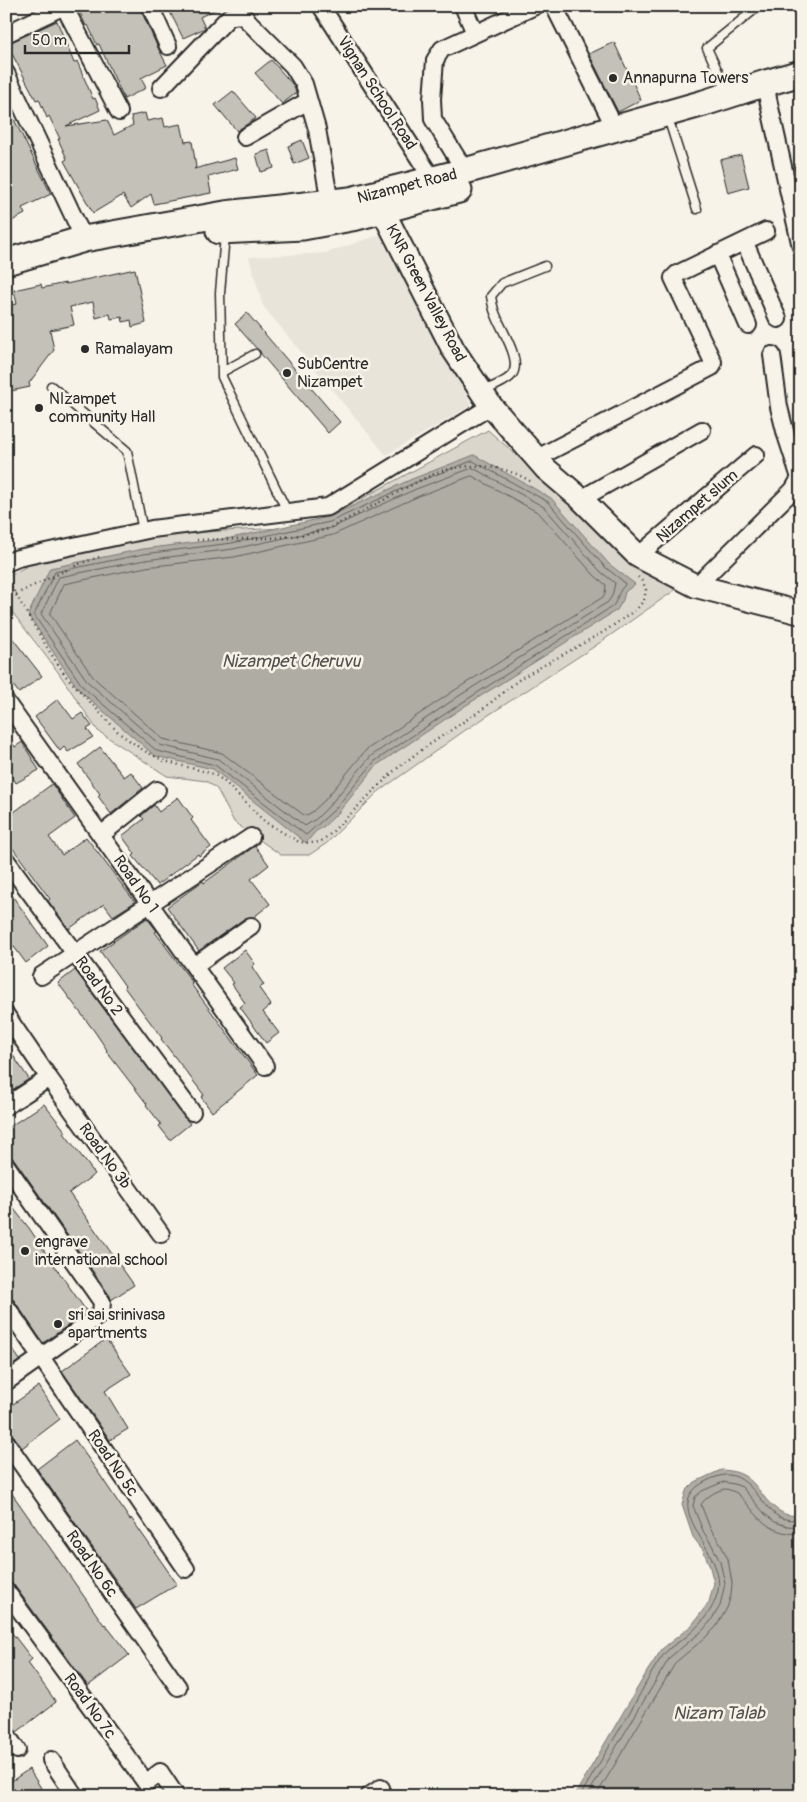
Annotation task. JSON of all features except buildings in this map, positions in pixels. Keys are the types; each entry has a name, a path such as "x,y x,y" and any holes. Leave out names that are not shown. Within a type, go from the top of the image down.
{"main road":[{"name":"Nizampet Road","path":"6,262 84,239 225,214 283,218 303,227 383,211 671,127 767,91 801,73"},
{"name":"Nizampet Road","path":"6,274 178,235 225,231 283,218 330,203 433,180 729,94 801,90"}],"street":[{"path":"6,34 64,6 119,112"},
{"path":"150,6 168,46"},
{"name":"Vignan School Road","path":"322,6 433,180"},
{"path":"463,6 474,33"},
{"path":"465,171 433,119 432,99 435,60 442,48 535,6"},
{"path":"554,6 615,128"},
{"path":"161,88 229,17 239,15 245,18 293,66 304,84 317,129 330,203"},
{"path":"6,73 84,239"},
{"path":"767,91 801,247"},
{"path":"245,137 308,101"},
{"name":"KNR Green Valley Road","path":"383,211 453,349 486,399 546,469 581,499 638,566 696,586 801,613"},
{"path":"537,458 712,367 713,362 674,278 677,274 717,254 766,232"},
{"path":"745,242 778,319"},
{"path":"717,254 748,325"},
{"path":"696,586 793,490 800,478 779,407 772,355"},
{"path":"6,563 18,558 143,530 328,507 486,399"},
{"path":"581,499 702,430"},
{"name":"Nizampet slum","path":"638,566 756,455"},
{"name":"Road No 1","path":"6,702 265,1066"},
{"path":"101,835 157,790"},
{"path":"41,976 251,837"},
{"name":"Road No 2","path":"6,860 192,1112"},
{"path":"194,966 251,926"},
{"name":"Road No 3b","path":"6,1015 161,1234"},
{"path":"6,1106 49,1078"},
{"path":"6,1165 102,1302 101,1314 6,1382"},
{"name":"Road No 5c","path":"6,1306 186,1569"},
{"name":"Road No 6c","path":"6,1442 178,1687"},
{"name":"Road No 7c","path":"6,1592 146,1782 160,1772 176,1796"},
{"path":"6,1734 17,1750"},
{"path":"51,1760 75,1796"}],"lane":[{"path":"729,94 707,48 759,6"},
{"path":"671,127 697,209"},
{"path":"225,231 220,292 222,377 285,506"},
{"path":"486,399 510,377 515,365 514,357 496,315 492,296 502,283 545,266"},
{"path":"222,372 255,354"},
{"path":"51,386 127,451 143,530"}],"path":[{"path":"195,540 274,537 328,529 434,474 454,468 492,467 517,474 536,485"},
{"path":"16,594 81,563 107,554"},
{"path":"6,578 66,676 119,733 143,750 164,761 214,774 225,782 265,822 299,842 310,843 320,842 329,835 394,771 416,753 484,708 521,678 605,631 637,609 644,600 646,590 638,566"}],"shaded area":[{"path":"385,233 472,405 386,455 263,306 249,257 326,253"},
{"name":"Nizampet Cheruvu","path":"488,430 613,541 675,590 595,646 464,731 378,792 327,843 309,855 281,855 234,822 217,789 206,781 167,776 98,731 58,672 6,604 6,578 41,558 146,535 283,528 328,517"}],"water":[{"name":"Nizampet Cheruvu","path":"474,455 551,498 609,564 635,584 625,592 617,610 465,706 377,765 338,813 316,831 306,843 213,769 155,756 79,690 28,615 50,568 143,549 231,538 328,517 412,479"},
{"name":"Nizam Talab","path":"721,1470 743,1475 756,1486 766,1500 781,1512 788,1515 801,1516 801,1796 574,1796 662,1649 692,1625 709,1602 714,1583 709,1564 703,1550 693,1537 682,1505 686,1491 695,1482"}],"place":[{"name":"Annapurna Towers","path":"613,78"},
{"name":"Ramalayam","path":"85,349"},
{"name":"SubCentre Nizampet","path":"287,373"},
{"name":"NIzampet community Hall","path":"39,408"},
{"name":"engrave international school","path":"25,1251"},
{"name":"sri sai srinivasa apartments","path":"58,1324"}]}
